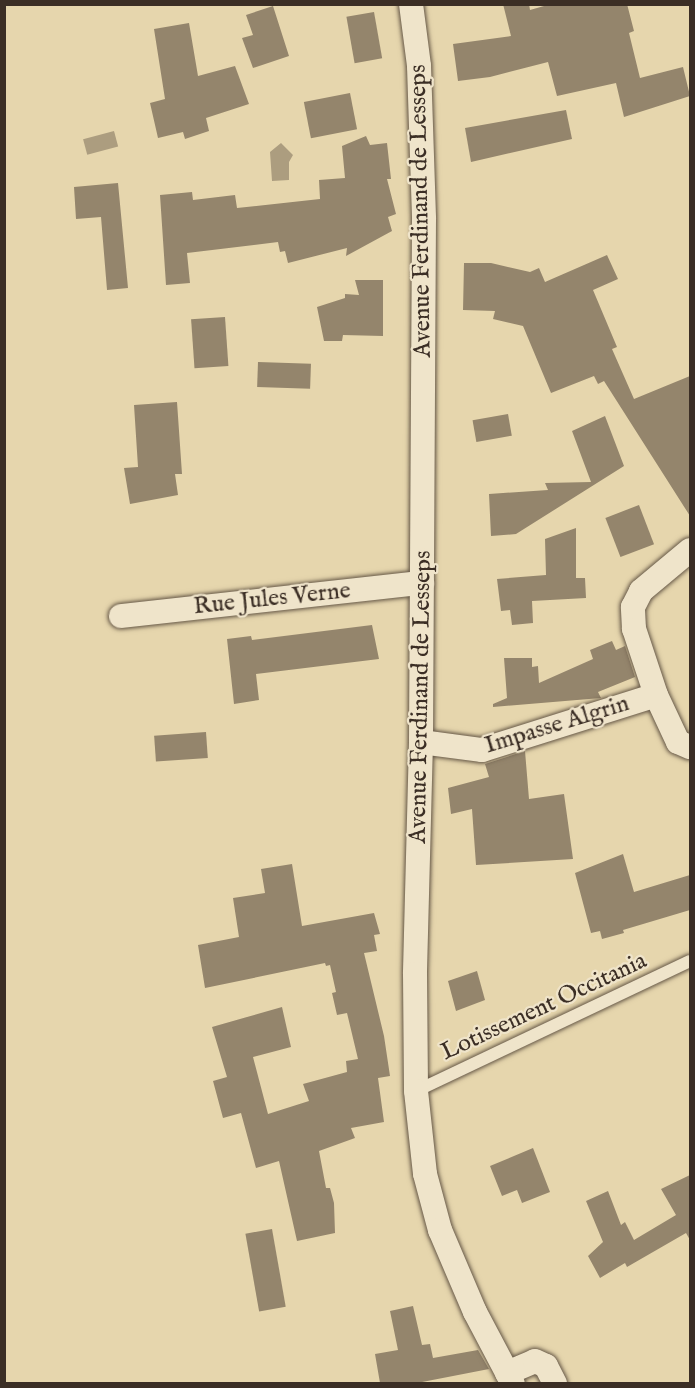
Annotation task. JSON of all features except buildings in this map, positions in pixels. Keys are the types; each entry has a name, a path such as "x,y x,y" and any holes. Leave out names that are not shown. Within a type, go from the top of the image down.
{"street":[{"name":"Avenue Ferdinand de Lesseps","path":"411,4 419,66 424,219 422,742 415,974 416,1091 425,1174 440,1230 475,1312 510,1378 536,1361 546,1366 555,1383"},
{"name":"Impasse Algrin","path":"690,550 641,591 633,607 634,629 656,695 678,742 690,747"},
{"name":"Rue Jules Verne","path":"121,616 422,583"},
{"name":"Impasse Algrin","path":"422,742 482,750 656,695"}],"lane":[{"name":"Lotissement Occitania","path":"416,1091 690,962"}],"shaded area":[{"path":"114,131 118,146 87,155 83,139"},
{"path":"281,143 293,155 289,162 289,180 272,181 270,152"}]}
